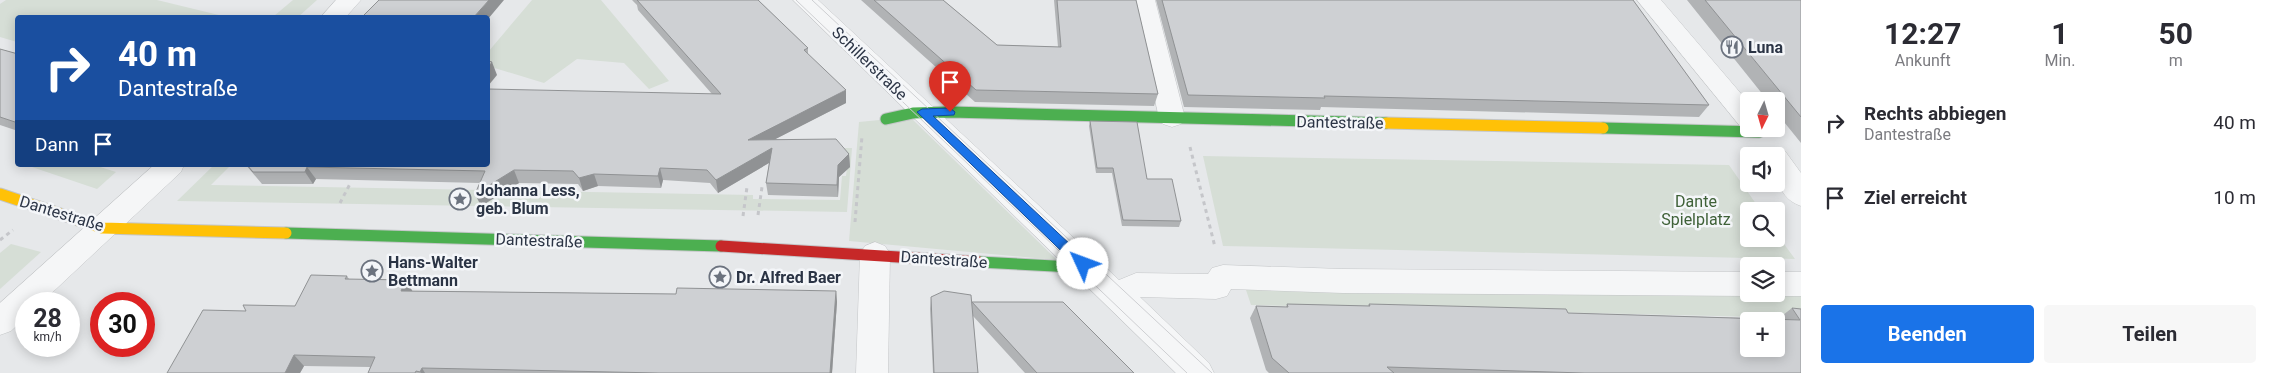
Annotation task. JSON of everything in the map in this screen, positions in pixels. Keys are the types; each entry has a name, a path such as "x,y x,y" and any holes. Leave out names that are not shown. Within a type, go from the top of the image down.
{"street":[{"path":"334,15 350,0"},
{"name":"Schillerstraße","path":"804,0 1198,373"},
{"path":"1144,0 1177,118"},
{"path":"1648,0 1740,109"},
{"name":"Dantestraße","path":"886,119 922,112 1740,127"},
{"path":"0,322 169,167"},
{"path":"1785,171 1801,195"},
{"name":"Dantestraße","path":"0,194 102,228 728,245 1060,266 1083,264"},
{"path":"864,253 872,373"},
{"path":"1116,296 1136,285 1216,287 1222,277 1740,284"},
{"path":"1785,284 1801,284"}],"path":[{"path":"1177,118 1222,277"},
{"path":"864,253 862,134 886,119"}],"green space":[{"path":"6,0 157,0 219,15 15,15 15,41 0,37 0,4"},
{"path":"293,0 317,0 300,15 275,15"},
{"path":"532,0 601,0 669,81 649,89 624,63 577,59 544,83 490,67 490,50"},
{"path":"910,117 1057,260 849,241 859,122"},
{"path":"844,148 852,148 847,212 177,201 212,167 229,167 211,185 753,195 753,199 840,200 842,176 846,176 848,159 843,158"},
{"name":"Dante Spielplatz","path":"1203,156 1729,165 1740,181 1740,192 1748,192 1755,202 1740,202 1740,247 1785,247 1785,245 1795,259 1785,259 1785,257 1740,258 1223,246"},
{"path":"32,167 100,167 116,172 97,189"},
{"path":"11,244 41,252 0,289 0,253"},
{"path":"1245,287 1740,295 1740,302 1785,302 1785,296 1801,296 1801,318 1785,318 1785,312 1740,312 1740,317 1251,305"}],"building":[{"path":"379,0 489,0 476,15 364,15"},
{"path":"637,0 758,0 808,48 804,50 846,90 748,140 836,139 849,154 838,165 837,185 766,183 772,148 716,180 707,170 660,168 658,176 594,174 579,178 573,171 514,170 475,194 485,171 307,167 490,167 490,89 721,94"},
{"path":"874,0 943,0 997,45 1061,47 1057,0 1136,0 1158,94 976,90"},
{"path":"1162,0 1633,0 1709,105 1324,96 1325,98 1188,95"},
{"path":"1705,0 1801,0 1801,117 1785,98 1785,92 1780,92"},
{"path":"0,49 15,53 15,122 0,117"},
{"path":"1090,121 1137,122 1147,179 1172,179 1181,221 1123,220 1113,168 1097,168"},
{"path":"249,167 307,167 305,172 253,172"},
{"path":"311,275 347,276 345,279 406,280 401,291 676,294 677,288 836,291 830,373 659,373 422,368 420,372 416,371 415,373 368,373 375,357 294,355 285,373 167,373 203,310 246,311 243,305 295,306"},
{"path":"944,291 971,295 978,373 934,373 931,297"},
{"path":"972,302 1063,302 1134,373 1037,373"},
{"path":"1287,304 1370,306 1369,304 1566,309 1568,313 1740,318 1740,357 1785,357 1785,320 1800,320 1792,308 1801,309 1801,373 1584,373 1387,367 1394,373 1289,373 1272,358 1256,306 1288,307"}],"tram line":[{"path":"796,0 1187,373"},
{"path":"812,0 1212,373"}],"traffic: fast":[{"path":"886,119 913,113 950,112 1386,123"},
{"path":"1603,128 1740,132"},
{"path":"286,233 721,246"},
{"path":"979,262 1073,267 1083,265"}],"traffic: slow":[{"path":"1386,123 1603,128"},
{"path":"0,194 102,228 286,233"}],"traffic: jam":[{"path":"721,246 979,262"}],"place":[{"name":"Luna","path":"1732,47"},
{"name":"Johanna Less, geb. Blum","path":"460,199"},
{"name":"Hans-Walter Bettmann","path":"372,271"},
{"name":"Dr. Alfred Baer","path":"720,277"}],"route":[{"path":"950,112 922,112 1083,264"}]}
